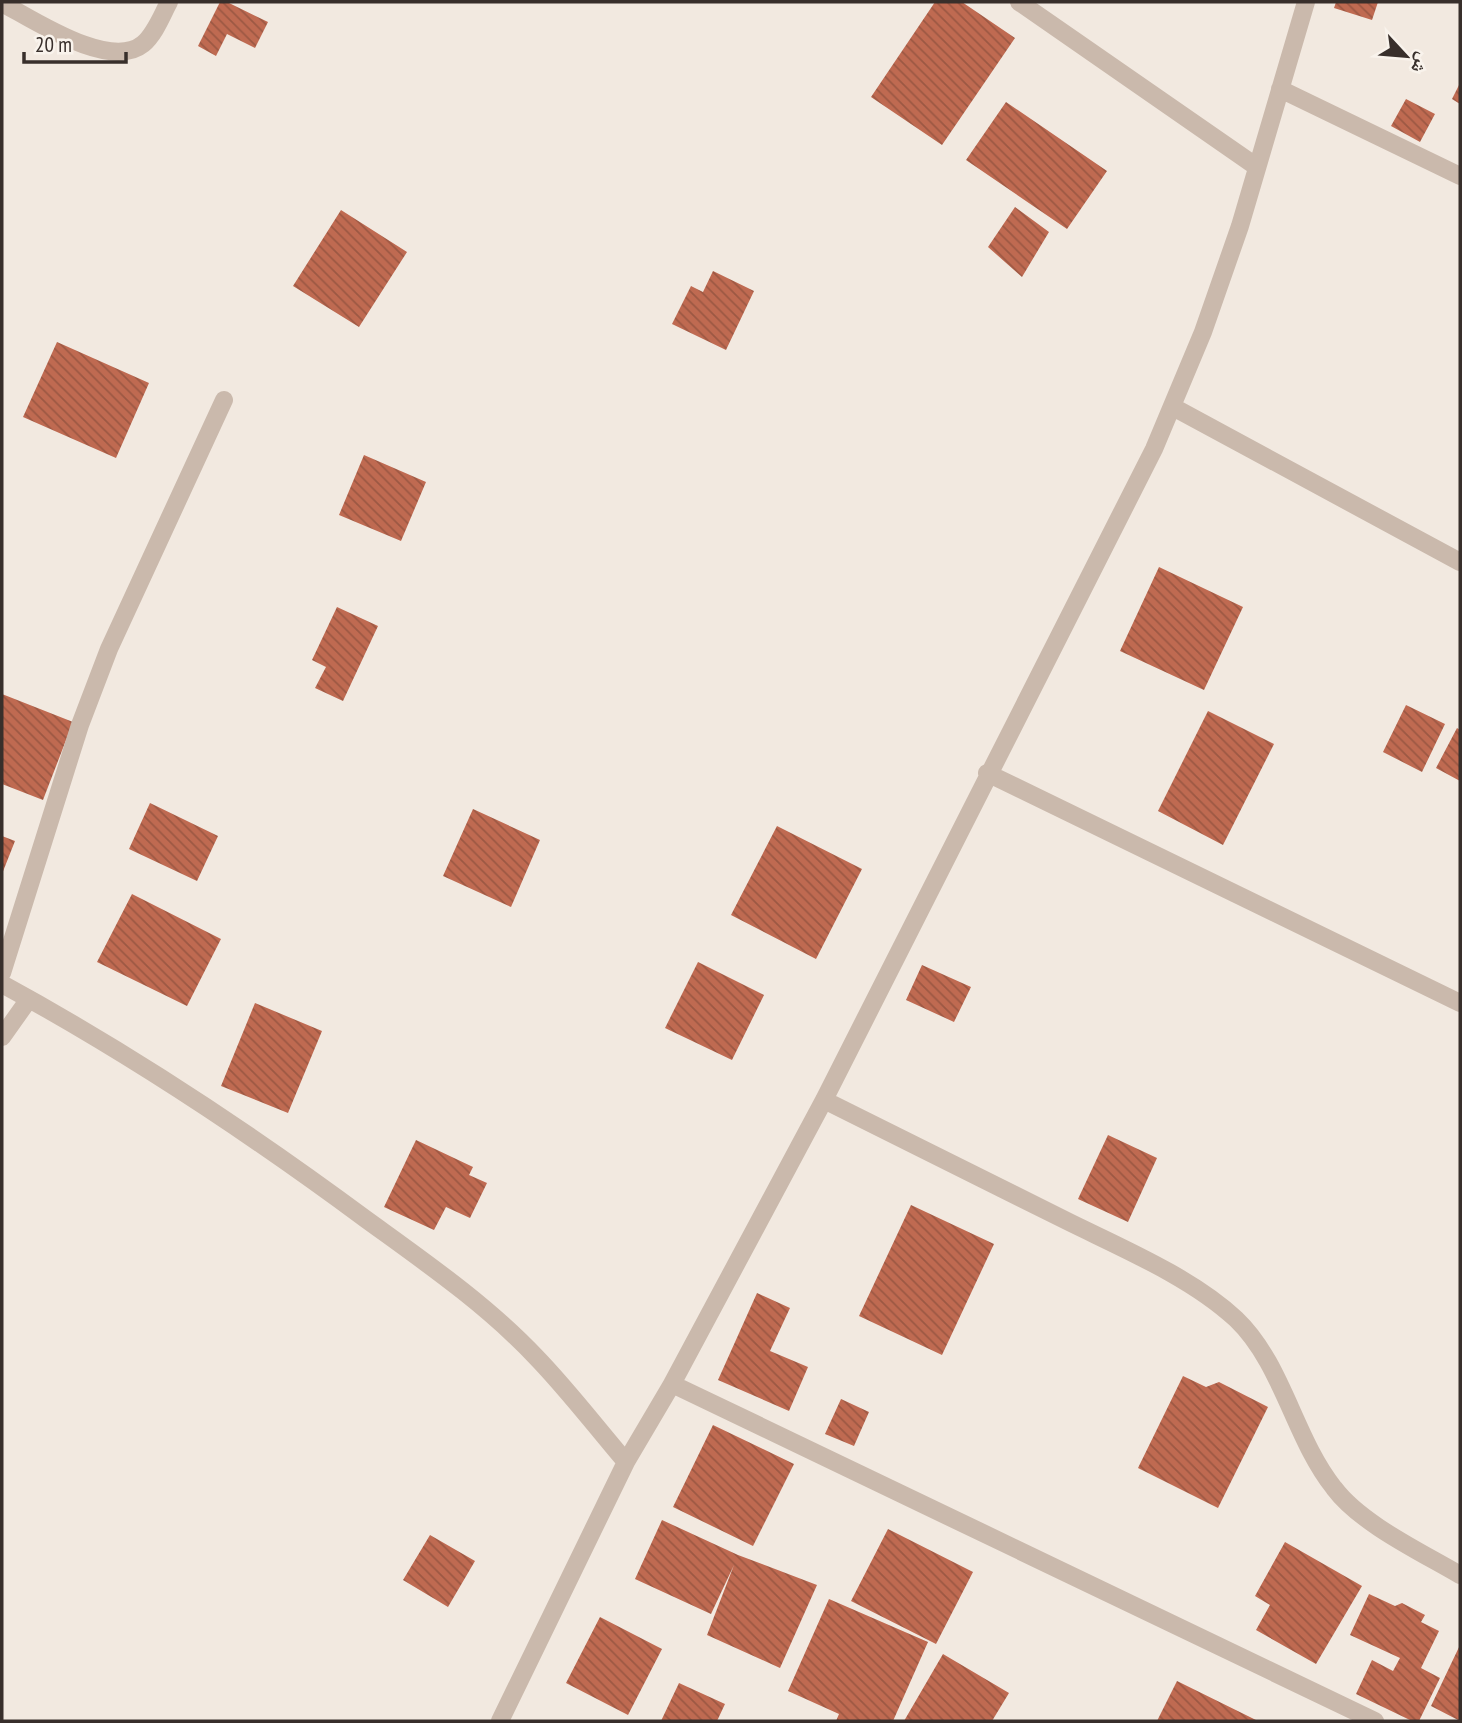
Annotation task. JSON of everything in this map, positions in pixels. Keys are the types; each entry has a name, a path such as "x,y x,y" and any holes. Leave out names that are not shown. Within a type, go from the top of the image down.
{"street":[{"path":"2,3 66,36 100,51 115,53 130,51 144,43 169,2"},
{"path":"1019,2 1257,167"},
{"path":"500,1721 626,1462 672,1384 824,1100 987,773 1136,487 1173,407 1212,308 1306,2"},
{"path":"1280,89 1460,176"},
{"path":"2,973 80,725 109,649 224,400"},
{"path":"1173,407 1460,562"},
{"path":"987,773 1460,1003"},
{"path":"2,984 168,1083 316,1182 398,1243 480,1307 536,1356 626,1462"},
{"path":"2,1037 29,999"},
{"path":"824,1100 1124,1250 1203,1294 1237,1320 1259,1350 1313,1456 1334,1489 1362,1514 1460,1575"},
{"path":"672,1384 1375,1721"}],"building":[{"path":"220,2 227,2 268,22 255,48 227,34 216,56 198,46"},
{"path":"935,2 962,2 1015,38 942,145 871,97"},
{"path":"1336,2 1378,2 1372,20 1334,8"},
{"path":"1460,83 1460,104 1452,99"},
{"path":"1406,99 1435,114 1420,142 1391,126"},
{"path":"1006,102 1107,171 1067,229 966,160"},
{"path":"1015,207 1049,232 1022,277 988,247"},
{"path":"341,210 407,252 359,327 293,286"},
{"path":"713,271 754,291 726,350 672,324 691,286 703,292"},
{"path":"57,342 149,383 116,458 23,417"},
{"path":"364,455 426,482 401,541 339,515"},
{"path":"1159,567 1243,607 1204,690 1120,651"},
{"path":"337,607 378,626 343,701 315,688 326,667 312,660"},
{"path":"2,694 73,722 43,800 2,784"},
{"path":"1406,705 1445,724 1422,772 1383,752"},
{"path":"1208,711 1274,744 1223,845 1158,811"},
{"path":"1457,728 1460,730 1460,781 1436,768"},
{"path":"150,803 218,836 197,881 129,849"},
{"path":"473,809 540,840 511,907 443,876"},
{"path":"777,826 862,869 816,959 731,915"},
{"path":"2,836 15,841 2,874"},
{"path":"132,894 221,939 187,1006 97,962"},
{"path":"698,962 764,995 732,1060 665,1028"},
{"path":"922,965 971,987 954,1022 906,1000"},
{"path":"255,1003 322,1031 288,1113 221,1086"},
{"path":"1108,1135 1157,1158 1128,1222 1078,1199"},
{"path":"416,1140 473,1167 469,1175 487,1183 470,1218 446,1207 434,1230 384,1207"},
{"path":"911,1205 994,1244 942,1355 859,1316"},
{"path":"757,1293 790,1308 770,1351 808,1367 789,1411 718,1380"},
{"path":"1183,1376 1206,1387 1219,1382 1268,1407 1218,1508 1138,1468"},
{"path":"841,1399 869,1412 854,1446 825,1434"},
{"path":"713,1425 794,1464 753,1546 673,1507"},
{"path":"662,1520 738,1555 817,1585 780,1668 707,1635 734,1565 711,1614 635,1579"},
{"path":"888,1529 973,1572 936,1644 851,1601"},
{"path":"430,1535 475,1561 448,1607 403,1580"},
{"path":"1285,1542 1362,1586 1316,1664 1256,1630 1270,1605 1255,1596"},
{"path":"1369,1594 1395,1606 1402,1603 1425,1615 1421,1622 1439,1631 1421,1668 1440,1678 1419,1721 1412,1721 1356,1694 1372,1660 1393,1671 1400,1658 1350,1635"},
{"path":"829,1599 928,1642 893,1721 836,1721 839,1714 788,1691"},
{"path":"600,1617 662,1649 628,1715 566,1683"},
{"path":"1460,1645 1460,1721 1431,1706"},
{"path":"943,1654 1009,1693 992,1721 904,1721"},
{"path":"1177,1681 1258,1721 1157,1721"},
{"path":"679,1683 725,1704 717,1721 661,1721"}]}
